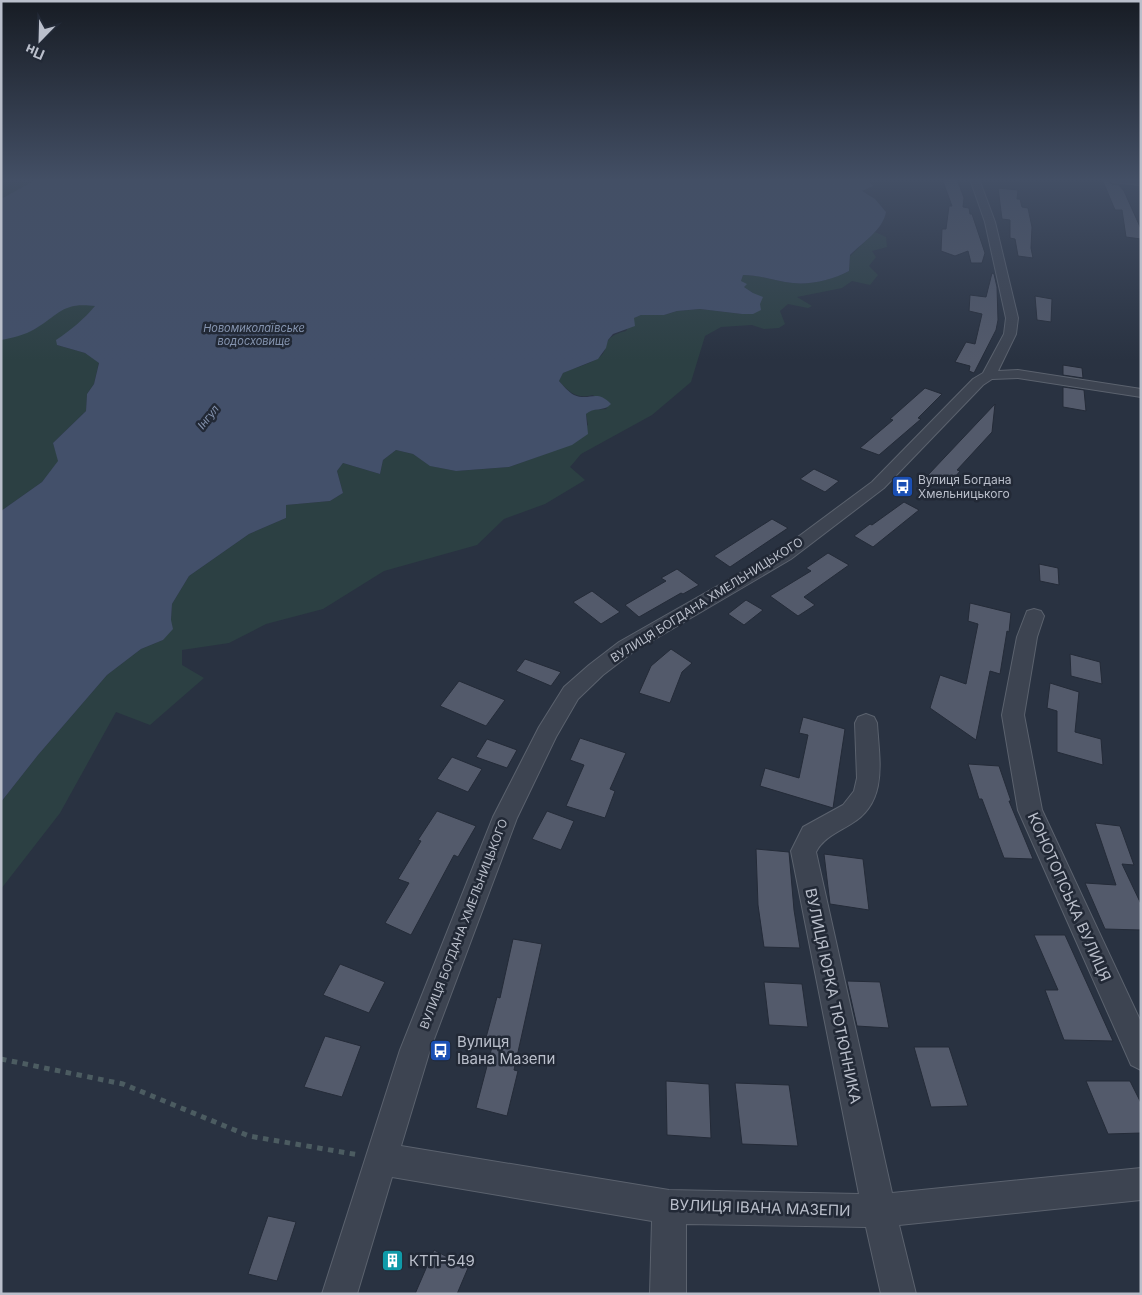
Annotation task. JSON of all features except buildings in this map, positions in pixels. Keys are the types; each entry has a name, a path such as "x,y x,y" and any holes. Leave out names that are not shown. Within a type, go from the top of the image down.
{"street":[{"name":"ВУЛИЦЯ БОГДАНА ХМЕЛЬНИЦЬКОГО","path":"339,1294 415,1050 505,817 547,734 571,693 596,670 626,647 785,555 878,484 978,382 989,375 1010,334 1012,318 994,239"},
{"path":"989,375 1018,374 1141,393"},
{"name":"КОНОТОПСЬКА ВУЛИЦЯ","path":"1034,616 1027,637 1013,716 1030,810 1141,1055"},
{"name":"ВУЛИЦЯ ЮРКА ТЮТЮННИКА","path":"866,723 869,778 864,796 851,812 812,835 803,852 878,1211 899,1294"},
{"name":"ВУЛИЦЯ ІВАНА МАЗЕПИ","path":"382,1159 669,1206 878,1211 1141,1184"},
{"path":"668,1294 669,1206"}],"path":[{"path":"1,1059 124,1084 249,1136 382,1159"}],"green space":[{"path":"867,239 886,239 887,247 872,251 876,257 869,266 878,275 870,285 852,281 842,288 797,297 812,306 808,308 788,304 780,311 785,324 779,328 764,329 752,325 721,327 705,336 691,382 652,415 581,454 570,467 585,480 545,504 504,519 477,545 384,571 323,609 266,624 229,643 182,650 182,665 204,678 150,725 116,712 60,813 1,889 1,802 38,755 107,675 141,649 163,640 171,620 172,604 189,576 249,534 286,518 286,505 330,501 343,493 337,471 343,463 380,474 383,460 396,450 413,454 431,466 456,471 509,467 545,454 588,425 586,414 590,410 607,409 593,395 582,396 574,394 567,389 559,381 563,373 597,359 602,355 608,340 626,331 633,318 641,315 664,315 677,311 700,309 742,314 753,293 744,287 741,281 743,275 759,276 793,283 818,282 834,278 849,271 850,256"},
{"path":"80,304 96,306 57,345 85,353 99,362 94,384 87,394 86,411 53,443 59,461 42,482 1,511 1,340 35,329 63,308"}],"water":[{"name":"Новомиколаївське водосховище","path":"1,239 867,239 850,255 849,271 826,280 793,283 759,276 743,275 741,281 747,284 744,287 763,297 760,304 761,310 753,314 700,309 677,311 664,315 641,315 634,318 635,326 613,334 598,359 563,373 559,381 574,395 580,397 597,396 606,399 611,404 586,414 588,434 572,445 509,467 456,471 430,466 413,454 396,450 383,460 380,474 343,463 337,471 343,493 330,501 286,505 286,518 249,534 189,576 172,604 171,620 173,629 163,640 141,649 107,675 38,755 1,802 1,511 42,482 58,461 53,443 86,411 87,394 94,384 99,363 85,353 57,345 56,340 77,324 95,306 75,306 62,310 31,331 1,340"}],"place":[{"name":"Вулиця Богдана Хмельницького","path":"902,487"},
{"name":"Вулиця Івана Мазепи","path":"441,1051"},
{"name":"КТП-549","path":"393,1261"}],"water label":[{"name":"Інгул","path":"208,417"}]}
